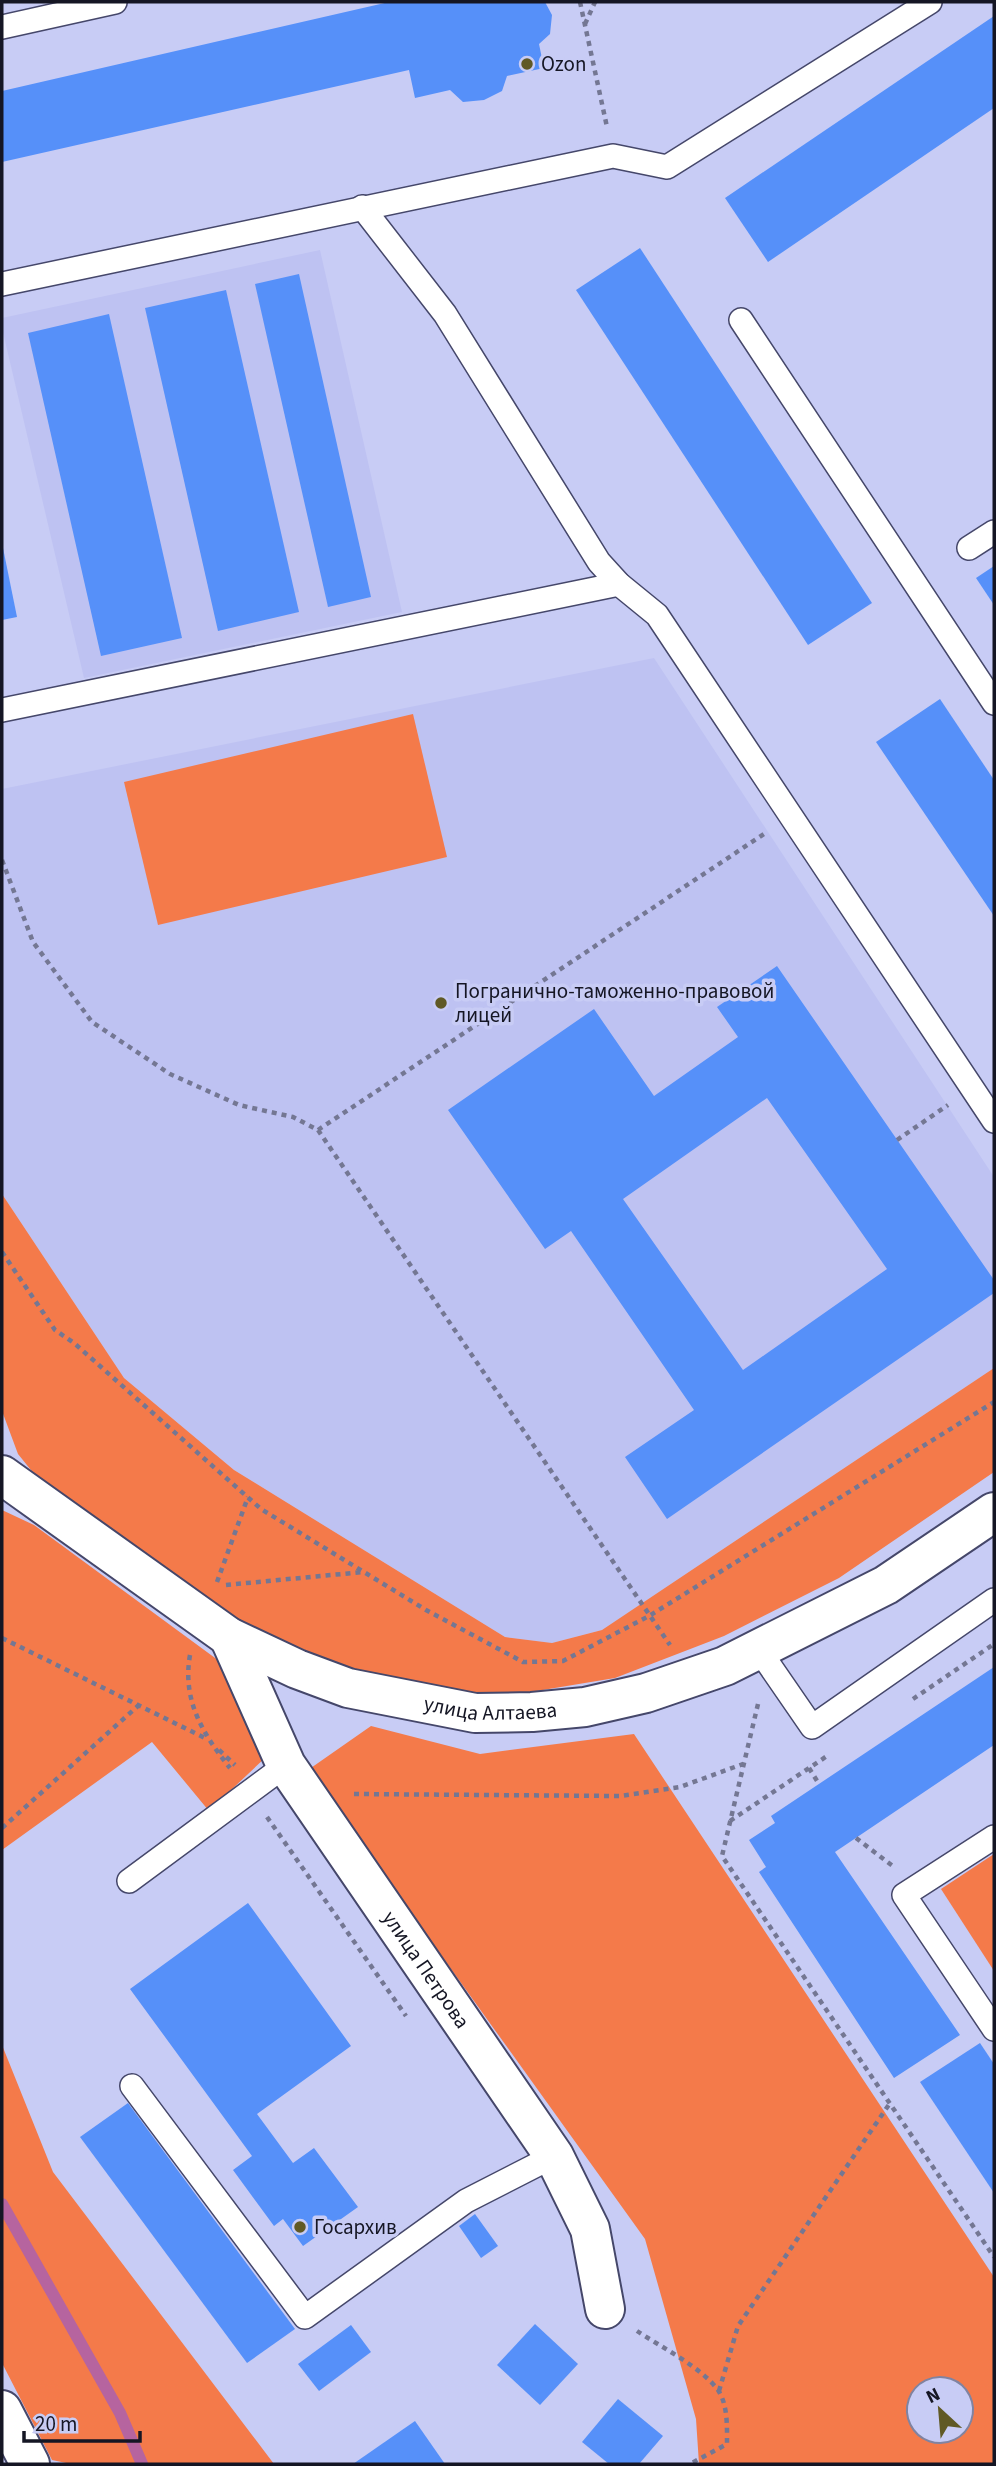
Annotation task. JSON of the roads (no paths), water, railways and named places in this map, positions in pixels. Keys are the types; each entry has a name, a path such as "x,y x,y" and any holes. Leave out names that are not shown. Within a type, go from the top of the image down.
{"street":[{"name":"улица Алтаева","path":"2,1475 229,1637 297,1669 348,1688 475,1713 532,1712 597,1704 659,1689 725,1666 766,1662 994,1512"},
{"name":"улица Петрова","path":"229,1637 272,1775 308,1797 554,2156 590,2229 604,2309"},
{"path":"2,2410 30,2464"}],"lane":[{"path":"2,27 115,2"},
{"path":"2,284 613,156 667,167 930,2"},
{"path":"362,207 445,314 599,562 619,584 657,615 994,1121"},
{"path":"741,320 994,704"},
{"path":"969,548 994,531"},
{"path":"2,710 619,584"},
{"path":"766,1662 812,1727 994,1600"},
{"path":"129,1881 272,1775"},
{"path":"994,1837 904,1895 994,2029"},
{"path":"132,2086 305,2317 466,2201 554,2156"}],"waterway":[{"path":"2,2204 120,2413 142,2464"}],"place":[{"name":"Ozon","path":"527,64"},
{"name":"Погранично-таможенно-правовой лицей","path":"441,1003"},
{"name":"Госархив","path":"300,2227"}]}
